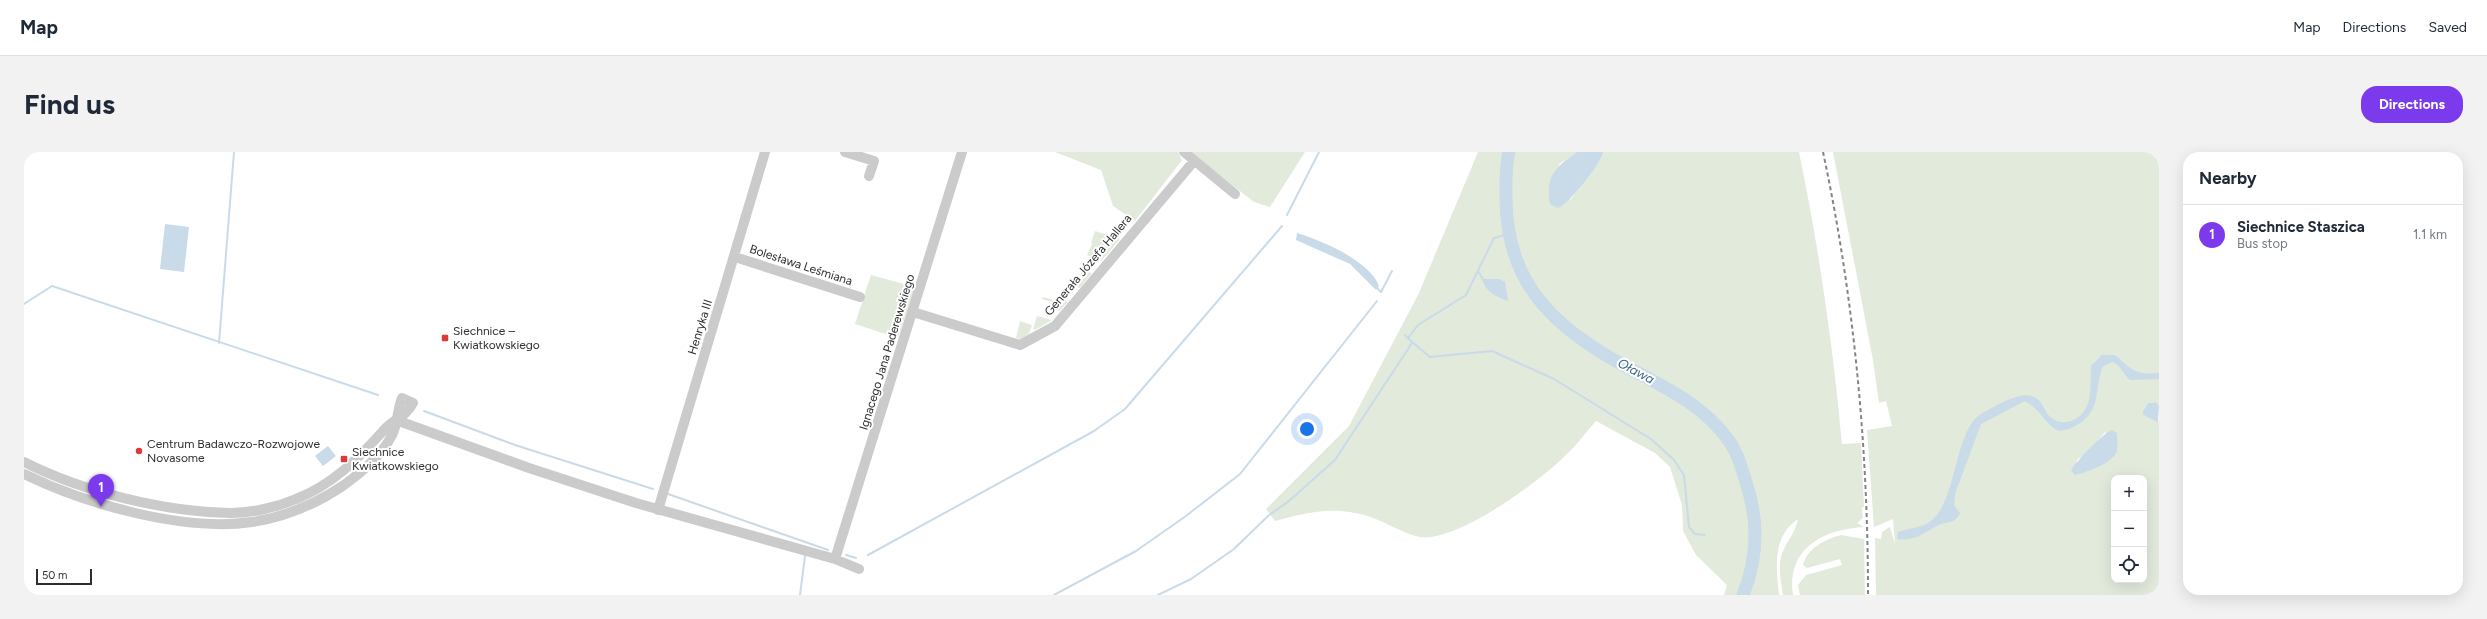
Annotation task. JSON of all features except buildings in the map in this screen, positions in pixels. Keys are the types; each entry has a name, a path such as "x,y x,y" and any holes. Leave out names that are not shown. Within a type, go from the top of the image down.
{"street":[{"name":"Henryka III","path":"658,510 735,257 765,152"},
{"path":"845,152 874,161 869,176"},
{"name":"Ignacego Jana Paderewskiego","path":"835,559 962,152"},
{"path":"1184,152 1235,194"},
{"name":"Generała Józefa Hallera","path":"913,312 1020,345 1055,326 1194,161"},
{"name":"Bolesława Leśmiana","path":"735,257 860,297"},
{"path":"396,420 529,468 658,510 835,559 859,570"},
{"path":"24,462 106,492 191,510 233,513 271,507 297,499 333,479 351,466 382,431 396,420"},
{"path":"24,474 87,500 144,514 207,523 252,522 297,511 332,493 354,477 382,451 392,436 396,420"}],"shaded area":[{"path":"1055,152 1178,152 1182,160 1135,221 1113,206 1101,170"},
{"path":"1190,152 1305,152 1270,207 1254,202"},
{"path":"1478,152 1577,152 1559,164 1570,200 1590,175 1603,152 1799,152 1825,297 1842,444 1861,443 1864,507 1862,507 1863,518 1857,523 1864,527 1835,532 1810,544 1795,565 1792,579 1793,595 1783,595 1780,562 1783,551 1794,531 1798,519 1784,534 1780,543 1777,564 1779,595 1724,595 1727,585 1696,555 1683,531 1682,505 1670,467 1655,453 1596,421 1566,455 1518,494 1498,508 1476,520 1455,530 1436,536 1414,536 1373,518 1347,512 1324,511 1275,521 1266,509 1349,426 1419,293"},
{"path":"1833,152 2159,152 2159,406 2156,402 2148,403 2143,411 2143,415 2159,421 2159,595 1876,595 1875,538 1881,539 1882,532 1890,527 1895,544 1893,519 1874,527 1867,430 1892,426 1886,401 1879,403 1873,360","holes":["2106,431 2100,465 2075,475 2077,460 2088,452"]},
{"path":"1095,231 1120,239 1102,260 1087,255 1092,244"},
{"path":"1082,271 1092,273 1080,288 1077,287"},
{"path":"871,275 915,287 898,338 855,324"},
{"path":"1043,297 1063,303 1065,298 1067,302 1060,311 1058,310 1059,304 1042,299"},
{"path":"1037,316 1052,320 1035,330 1033,329"},
{"path":"1020,321 1032,325 1029,334 1020,339 1016,338"},
{"path":"1841,535 1864,539 1865,595 1800,595 1798,585 1806,575 1842,565 1840,559 1807,568 1803,565 1805,559 1818,545"}],"water":[{"path":"1577,152 1603,152 1597,165 1584,183 1569,200 1558,208 1550,204 1549,186 1551,179 1558,167"},
{"path":"165,224 189,227 184,272 160,269"},
{"path":"1297,233 1331,246 1355,260 1366,268 1374,277 1379,286 1376,290 1350,264 1296,240"},
{"path":"1483,279 1499,279 1505,282 1508,301 1496,296 1488,290 1483,283"},
{"path":"2102,355 2115,355 2130,368 2139,372 2159,373 2159,379 2130,380 2113,362 2103,366 2096,400 2090,414 2084,420 2071,428 2059,431 2053,428 2035,408 2025,401 1981,424 1955,494 1954,505 1960,513 1958,517 1954,521 1939,525 1915,538 1897,539 1898,532 1925,525 1932,520 1940,510 1947,497 1966,434 1972,422 1981,414 2005,401 2026,395 2039,400 2047,413 2055,420 2062,422 2071,421 2084,412 2089,398 2091,366"},
{"path":"2156,402 2159,406 2158,422 2143,415 2143,411 2148,403"},
{"path":"2112,430 2117,433 2117,447 2115,455 2102,465 2075,475 2071,470 2074,466 2097,441"},
{"path":"328,446 336,456 323,466 315,456"}],"waterway":[{"path":"219,343 234,152"},
{"path":"1287,215 1319,152"},
{"name":"Oława","path":"1509,152 1506,170 1506,200 1508,225 1513,248 1520,269 1544,306 1578,337 1599,351 1686,400 1716,425 1732,446 1740,464 1752,502 1755,529 1754,556 1748,582 1743,595"},
{"path":"868,555 1094,431 1125,409 1282,226"},
{"path":"1158,595 1191,579 1234,549 1268,516 1289,501 1335,460 1410,346 1412,342 1408,338 1418,325 1466,295 1494,238 1508,234"},
{"path":"1377,288 1381,292 1392,271"},
{"path":"1478,271 1484,281"},
{"path":"24,304 52,286 378,395"},
{"path":"1054,595 1136,551 1186,516 1240,474 1377,301"},
{"path":"1405,335 1408,338"},
{"path":"1412,342 1430,357 1492,351 1554,379 1651,439 1674,460 1684,475 1689,527 1695,534 1705,535"},
{"path":"424,411 515,445 653,489"},
{"path":"668,494 828,550"},
{"path":"846,555 856,558"},
{"path":"800,595 805,556"}],"railway":[{"path":"1823,152 1843,262 1857,372 1865,484 1868,595"}],"place":[{"name":"Siechnice – Kwiatkowskiego","path":"445,338"},
{"name":"Centrum Badawczo-Rozwojowe Novasome","path":"139,451"},
{"name":"Siechnice Kwiatkowskiego","path":"344,459"},
{"name":"Siechnice Staszica","path":"101,507"}]}
